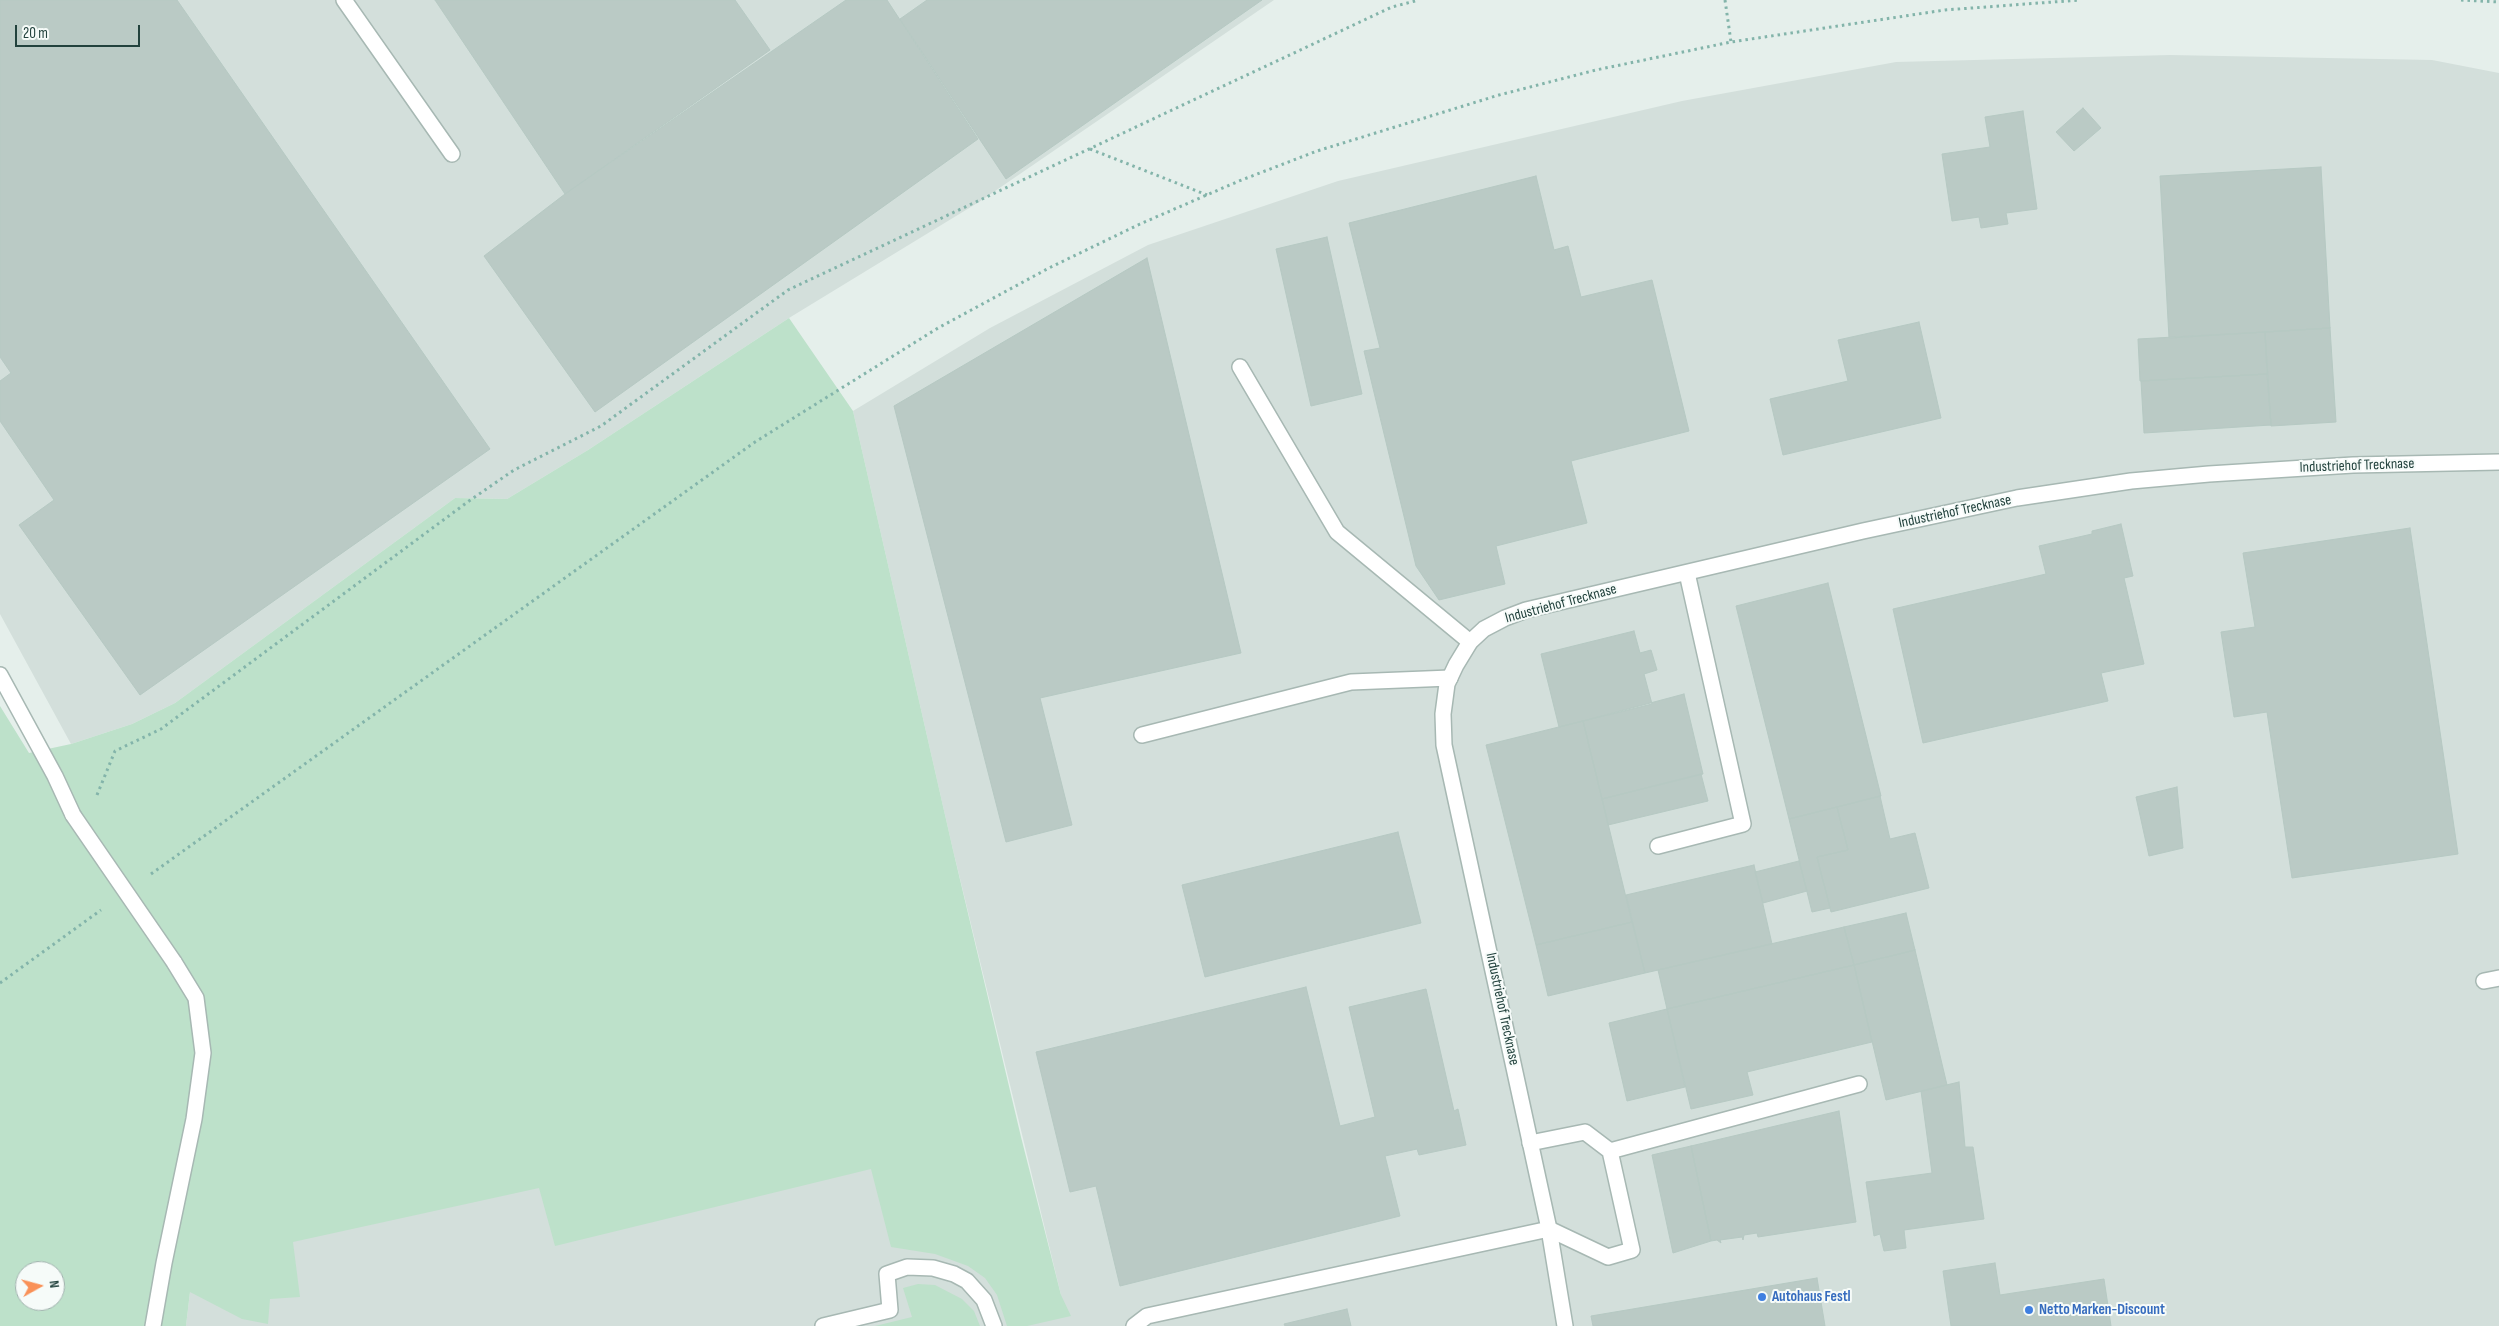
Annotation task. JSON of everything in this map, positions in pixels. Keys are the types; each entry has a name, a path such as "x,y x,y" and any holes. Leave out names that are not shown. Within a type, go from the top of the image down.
{"street":[{"path":"344,0 452,154"},
{"path":"1240,367 1337,532 1470,642"},
{"name":"Industriehof Trecknase","path":"1565,1326 1549,1229 1444,745 1443,714 1450,678 1470,642 1484,629 1526,610 2017,498 2130,481 2354,464 2499,462"},
{"path":"1658,846 1743,824 1687,573"},
{"path":"0,675 55,776 73,815 174,962 196,998 203,1053 194,1119 153,1326"},
{"path":"1142,735 1351,682 1450,678"},
{"path":"2484,981 2499,978"},
{"path":"1610,1151 1859,1084"},
{"path":"1134,1326 1147,1316 1549,1229 1608,1257 1632,1250 1610,1151 1585,1132 1530,1143"},
{"path":"823,1326 890,1310 887,1274 907,1268 933,1268 954,1274 967,1281 984,1300 994,1326"}],"path":[{"path":"97,796 115,751 161,729 469,501 514,470 601,426 788,290 1392,7 1418,0"},
{"path":"1725,0 1731,42"},
{"path":"146,878 755,442 947,323 1049,268 1140,224 1317,151 1456,108 1596,70 1731,42 1945,10 2080,0"},
{"path":"2461,0 2499,2"},
{"path":"1090,149 1207,195"},
{"path":"0,982 105,907"}],"shaded area":[{"path":"0,0 1274,0 979,202 789,318 588,450 507,499 455,498 175,703 132,724 71,744 0,614"},
{"path":"2170,55 2432,60 2499,73 2499,1326 186,1326 190,1292 476,814 1061,1295 953,850 853,411 990,328 1148,245 1338,181 1682,101 1896,62"}],"green space":[{"path":"789,318 853,411 953,850 1021,1137 1061,1295 1071,1316 1027,1326 1007,1326 997,1295 985,1278 968,1266 935,1254 891,1247 871,1169 555,1246 539,1188 293,1242 300,1297 270,1299 268,1324 242,1319 190,1292 186,1326 0,1326 0,706 29,753 71,744 132,724 175,703 455,498 507,499 588,450"},
{"path":"918,1284 935,1285 962,1299 974,1311 980,1326 875,1326 912,1317 903,1288"}],"building":[{"path":"0,0 177,0 490,449 140,695 19,525 54,500 0,421 0,381 11,373 0,357"},
{"path":"435,0 735,0 770,50 565,194"},
{"path":"846,0 887,0 978,139 595,412 484,256 565,194"},
{"path":"927,0 1262,0 1006,179 900,19"},
{"path":"2083,108 2101,128 2074,151 2056,132"},
{"path":"2023,111 2037,209 2006,213 2008,224 1981,228 1979,217 1952,221 1942,154 1990,147 1985,117"},
{"path":"2321,167 2330,328 2169,338 2160,176"},
{"path":"1536,176 1554,250 1568,246 1581,297 1652,280 1689,431 1571,461 1587,523 1496,546 1505,584 1439,600 1416,566 1364,351 1380,348 1349,223"},
{"path":"1327,237 1362,394 1311,406 1276,249"},
{"path":"1147,258 1241,653 1040,698 1072,825 1006,842 894,406"},
{"path":"1919,322 1941,418 1783,455 1770,399 1848,381 1838,340"},
{"path":"2330,328 2336,422 2271,426 2265,332"},
{"path":"2265,332 2267,374 2140,381 2138,339"},
{"path":"2267,374 2271,425 2144,433 2141,381"},
{"path":"2121,524 2133,576 2124,578 2144,664 2101,673 2108,701 1923,743 1893,609 2046,574 2039,546 2092,534 2092,531"},
{"path":"2410,528 2458,854 2292,878 2267,712 2234,717 2221,632 2255,627 2243,553"},
{"path":"1828,583 1881,796 1789,819 1736,606"},
{"path":"1634,631 1640,653 1651,650 1657,670 1644,674 1652,704 1559,727 1541,654"},
{"path":"1684,694 1703,774 1602,799 1583,721"},
{"path":"1583,721 1632,922 1536,945 1486,745"},
{"path":"1701,774 1708,801 1608,825 1602,799"},
{"path":"2177,787 2183,848 2149,856 2136,797"},
{"path":"1880,796 1890,839 1915,833 1929,888 1831,912 1817,857 1848,850 1837,807"},
{"path":"1837,807 1848,850 1817,857 1830,908 1812,912 1789,819"},
{"path":"1398,832 1421,923 1205,977 1182,885"},
{"path":"1799,861 1807,891 1763,903 1755,872"},
{"path":"1754,865 1772,944 1645,973 1626,895"},
{"path":"1906,913 1915,950 1854,965 1844,927"},
{"path":"1632,922 1645,973 1548,996 1536,945"},
{"path":"1844,927 1854,965 1667,1009 1658,970"},
{"path":"1915,950 1947,1085 1886,1100 1854,965"},
{"path":"1854,965 1872,1042 1747,1072 1753,1095 1691,1109 1667,1009"},
{"path":"1306,987 1340,1126 1375,1117 1349,1007 1426,989 1454,1111 1458,1109 1466,1145 1419,1155 1417,1149 1385,1156 1400,1216 1120,1286 1096,1186 1070,1192 1036,1052"},
{"path":"1667,1009 1685,1087 1627,1101 1609,1023"},
{"path":"1959,1082 1965,1147 1973,1147 1984,1219 1904,1230 1906,1248 1884,1251 1880,1234 1874,1236 1866,1182 1932,1173 1921,1091"},
{"path":"1839,1111 1856,1222 1758,1237 1757,1233 1744,1235 1743,1240 1742,1237 1720,1240 1721,1243 1717,1240 1711,1241 1691,1146"},
{"path":"1691,1146 1711,1241 1673,1253 1652,1155"},
{"name":"Netto Marken-Discount","path":"1995,1263 2000,1295 2104,1279 2111,1326 1951,1326 1943,1271"},
{"name":"Autohaus Festl","path":"1817,1278 1825,1326 1593,1326 1591,1316"},
{"path":"1347,1309 1351,1326 1285,1326 1284,1324"}],"place":[{"name":"Autohaus Festl","path":"1762,1297"},
{"name":"Netto Marken-Discount","path":"2029,1310"}]}
